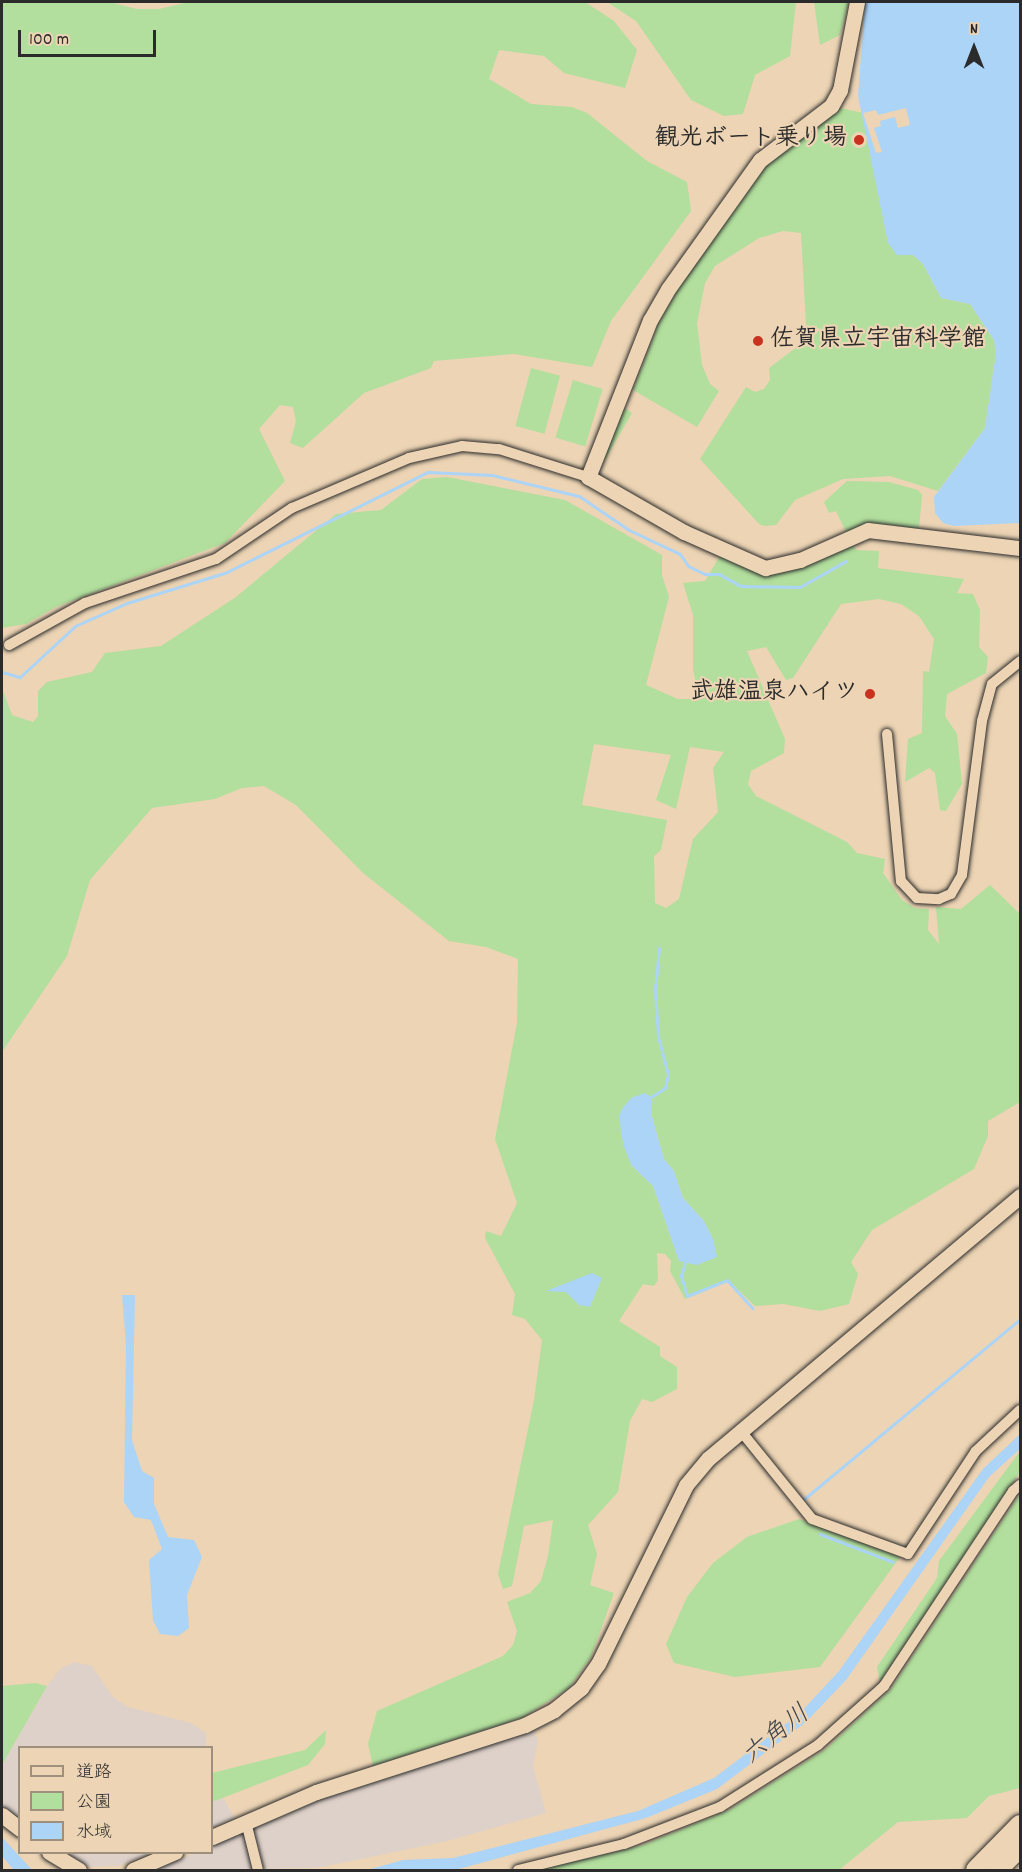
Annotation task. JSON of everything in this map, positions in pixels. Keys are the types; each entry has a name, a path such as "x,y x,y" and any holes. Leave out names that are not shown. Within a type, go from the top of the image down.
{"highway":[{"path":"976,1870 1020,1825"},
{"path":"997,1870 1020,1847"}],"street":[{"path":"588,477 650,320 668,289 760,160 831,106 840,90 857,2"},
{"path":"9,645 85,603 216,559 292,508 409,458 462,446 499,448 588,477 684,532 765,568 793,563 868,530 1020,548"},
{"path":"887,734 901,881 917,898 939,899 951,894 962,875 982,721 992,684 1020,661"},
{"path":"213,1837 316,1792 525,1725 554,1710 581,1688 598,1664 686,1485 740,1430 1020,1196"},
{"path":"740,1430 812,1519 908,1554 976,1451 1020,1410"},
{"path":"518,1870 624,1844 720,1807 818,1746 884,1686 1020,1485"},
{"path":"2,1815 18,1827"},
{"path":"246,1822 257,1868"},
{"path":"52,1854 79,1870"},
{"path":"133,1870 170,1854"}],"shaded area":[{"path":"74,1662 92,1666 113,1697 128,1707 191,1723 206,1733 206,1746 18,1746 18,1820 2,1806 2,1765 47,1686 60,1669"},
{"path":"535,1730 538,1741 533,1766 546,1813 447,1841 317,1868 154,1870 193,1854 213,1854 213,1845 325,1796"},
{"path":"223,1798 235,1818 213,1828 213,1802"},
{"path":"60,1854 149,1854 118,1866 86,1867"}],"green space":[{"path":"2,2 109,2 137,9 159,9 189,2 585,2 614,21 637,50 625,88 564,73 544,56 499,50 489,79 531,104 572,107 587,113 647,161 687,182 691,211 611,321 592,367 514,354 434,361 431,368 364,393 303,448 290,443 296,421 293,407 280,405 259,429 285,481 225,543 56,607 26,624 2,628"},
{"path":"607,2 796,2 790,56 755,75 743,114 724,116 691,100 636,21"},
{"path":"814,2 849,2 840,35 820,45"},
{"path":"836,107 863,113 888,243 897,254 913,255 923,264 941,298 970,304 994,340 996,353 985,428 938,491 890,476 843,479 795,500 776,525 765,526 759,524 700,459 746,387 755,392 764,389 770,380 769,368 821,329 806,325 801,233 783,231 759,238 715,266 705,283 697,323 702,365 710,384 719,391 697,427 633,390 659,322 719,218 762,162"},
{"path":"531,368 560,376 544,434 515,426"},
{"path":"573,380 603,389 585,446 555,437"},
{"path":"626,409 632,413 602,465 598,464 619,410"},
{"path":"447,477 565,500 662,555 662,575 669,597 646,685 678,699 699,699 693,669 693,615 683,583 705,581 720,556 751,569 786,572 850,543 857,550 879,551 878,568 964,579 957,593 973,594 980,610 979,647 988,657 986,673 947,694 945,716 957,734 962,784 946,811 940,810 935,773 929,768 905,782 908,739 922,733 923,671 929,672 934,639 919,616 901,604 879,599 841,604 793,678 786,680 766,647 747,651 785,739 784,753 751,771 748,784 756,796 847,842 857,853 885,859 883,873 902,900 915,908 929,909 928,930 939,944 936,907 961,909 990,885 1020,914 1020,1102 988,1121 988,1136 974,1169 872,1230 851,1262 858,1274 849,1304 820,1311 784,1304 755,1306 729,1281 685,1299 670,1271 671,1261 665,1254 657,1253 658,1280 654,1286 643,1284 619,1321 660,1347 660,1356 677,1367 677,1389 652,1402 642,1399 630,1421 618,1492 588,1525 597,1554 590,1585 614,1593 591,1657 569,1688 522,1718 373,1766 368,1744 377,1711 503,1656 513,1645 517,1631 507,1602 530,1593 541,1581 548,1556 553,1520 524,1526 512,1586 503,1589 498,1574 534,1400 542,1340 525,1319 512,1315 515,1294 485,1238 486,1231 501,1236 517,1203 495,1139 517,1023 518,959 486,947 449,941 363,873 296,805 264,786 242,788 215,799 152,808 90,880 67,956 2,1052 2,688 12,715 33,722 38,716 38,691 47,682 92,672 105,653 161,646 236,597 336,514 381,510 422,479","holes":["594,744 671,755 656,800 676,809 690,747 724,752 713,768 718,812 693,839 679,899 666,908 655,903 654,856 661,850 667,820 582,805","651,1097 651,1113 664,1159 674,1171 683,1198 704,1221 679,1261 653,1186 631,1165"]},
{"path":"847,481 889,482 918,490 922,495 919,529 847,534 836,511 829,513 824,502"},
{"path":"1020,1451 1020,1472 880,1682 877,1667 937,1578 939,1561"},
{"path":"1020,1494 1020,1788 989,1796 967,1818 898,1822 839,1870 535,1870 643,1845 729,1810 826,1749 891,1689"},
{"path":"799,1519 900,1557 820,1667 735,1677 674,1663 666,1644 687,1597 713,1563 747,1537"},
{"path":"35,1683 47,1686 2,1765 2,1686"},
{"path":"326,1730 325,1744 308,1765 213,1802 213,1773 305,1750"}],"water":[{"path":"865,2 1020,2 1020,523 954,526 943,523 935,513 934,497 985,428 996,353 994,340 970,304 941,298 923,264 913,255 897,255 888,243 858,96"},
{"path":"645,1093 651,1097 651,1113 664,1159 674,1171 683,1198 704,1221 713,1239 717,1257 697,1265 679,1261 653,1186 631,1165 623,1144 619,1116 622,1109 631,1098"},
{"path":"592,1273 602,1278 590,1307 579,1305 566,1292 546,1291"},
{"path":"122,1295 135,1295 132,1440 142,1471 154,1478 154,1504 168,1537 194,1540 202,1557 187,1595 189,1628 178,1636 160,1634 153,1620 149,1560 162,1549 151,1520 134,1517 124,1502 126,1345"},
{"name":"六角川","path":"1020,1434 1020,1449 989,1477 846,1680 806,1722 717,1789 646,1818 455,1870 367,1870 403,1860 453,1858 638,1811 714,1778 800,1713 839,1671 983,1469"},
{"path":"2,1837 32,1870 14,1870 2,1856"}],"pier":[{"path":"906,108 910,125 898,128 895,117 880,121 881,126 874,128 882,152 876,153 863,113 876,110 878,115"}],"waterway":[{"path":"2,672 20,677 75,626 127,603 227,572 428,472 492,475 579,496 629,530 680,554 688,566 705,574 719,574 741,586 800,587 846,561"},
{"path":"651,1097 665,1088 668,1074 658,1037 655,990 659,948"},
{"path":"685,1262 681,1276 687,1296 727,1280 752,1308"},
{"path":"804,1499 1020,1319"},
{"path":"820,1534 893,1562"}],"place":[{"name":"観光ボート乗り場","path":"859,140"},
{"name":"佐賀県立宇宙科学館","path":"758,341"},
{"name":"武雄温泉ハイツ","path":"870,694"}]}
